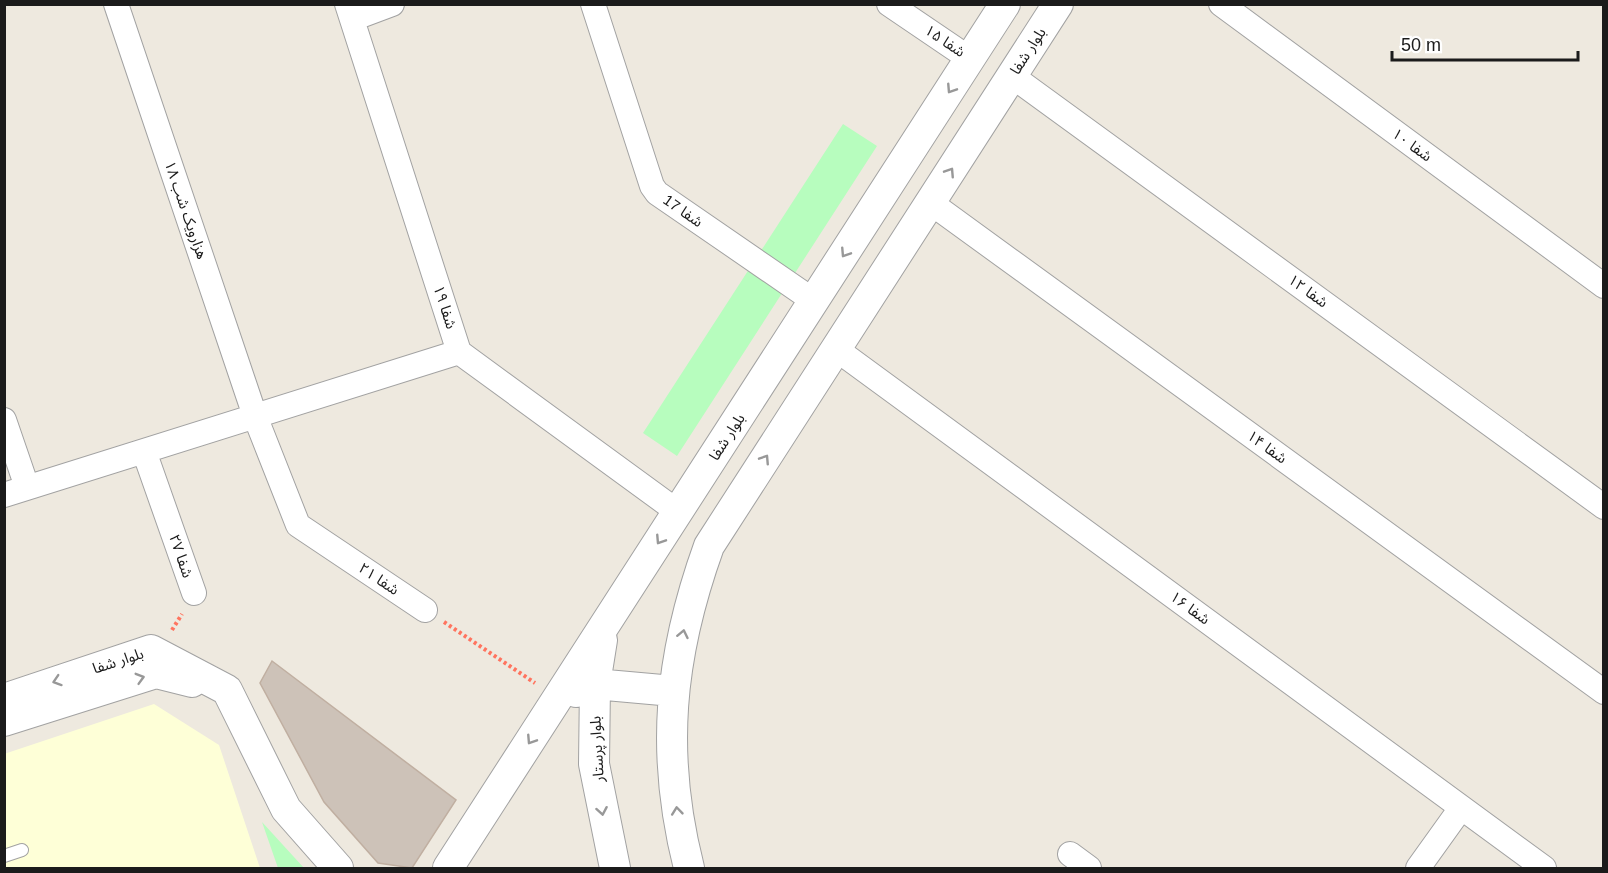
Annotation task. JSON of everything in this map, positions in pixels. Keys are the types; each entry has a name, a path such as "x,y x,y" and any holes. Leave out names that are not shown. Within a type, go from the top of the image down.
{"street":[{"name":"هزارویک شب ۱۸","path":"116,4 255,416"},
{"path":"350,12 392,4"},
{"name":"شفا 17","path":"593,4 651,186 657,193 814,301"},
{"name":"شفا ۱۵","path":"889,4 970,58"},
{"name":"بلوار شفا","path":"448,868 1005,4"},
{"name":"بلوار شفا","path":"673,691 690,600 709,546 1058,4"},
{"name":"شفا ۱۰","path":"1221,4 1604,286"},
{"name":"شفا ۱۹","path":"350,12 459,352"},
{"name":"شفا ۱۲","path":"1012,76 1604,507"},
{"name":"شفا ۱۴","path":"931,203 1604,692"},
{"name":"شفا ۱۶","path":"836,349 1544,868"},
{"path":"4,495 459,352 678,512"},
{"name":"شفا ۲۱","path":"255,416 298,525 425,610"},
{"path":"4,420 27,488"},
{"name":"شفا ۲۷","path":"144,452 194,593"},
{"name":"بلوار پرستار","path":"603,628 595,684 594,764 615,868"},
{"name":"بلوار شفا","path":"4,699 151,650 227,690"},
{"name":"بلوار شفا","path":"4,721 156,673 227,690"},
{"path":"558,699 595,684 673,691 671,750 679,827 689,868"},
{"path":"227,690 286,809 338,868"},
{"path":"1418,868 1461,808"}],"lane":[{"path":"4,856 22,850"}],"path":[{"name":"شفا ۲۷","path":"158,655 194,593"},
{"path":"425,610 558,699"}],"shaded area":[{"path":"154,704 219,745 260,868 5,868 4,754"}],"green space":[{"path":"843,124 877,146 677,456 643,433"},
{"path":"262,822 304,868 278,868"}],"building":[{"path":"272,661 456,800 412,868 378,863 324,802 260,683"}]}
